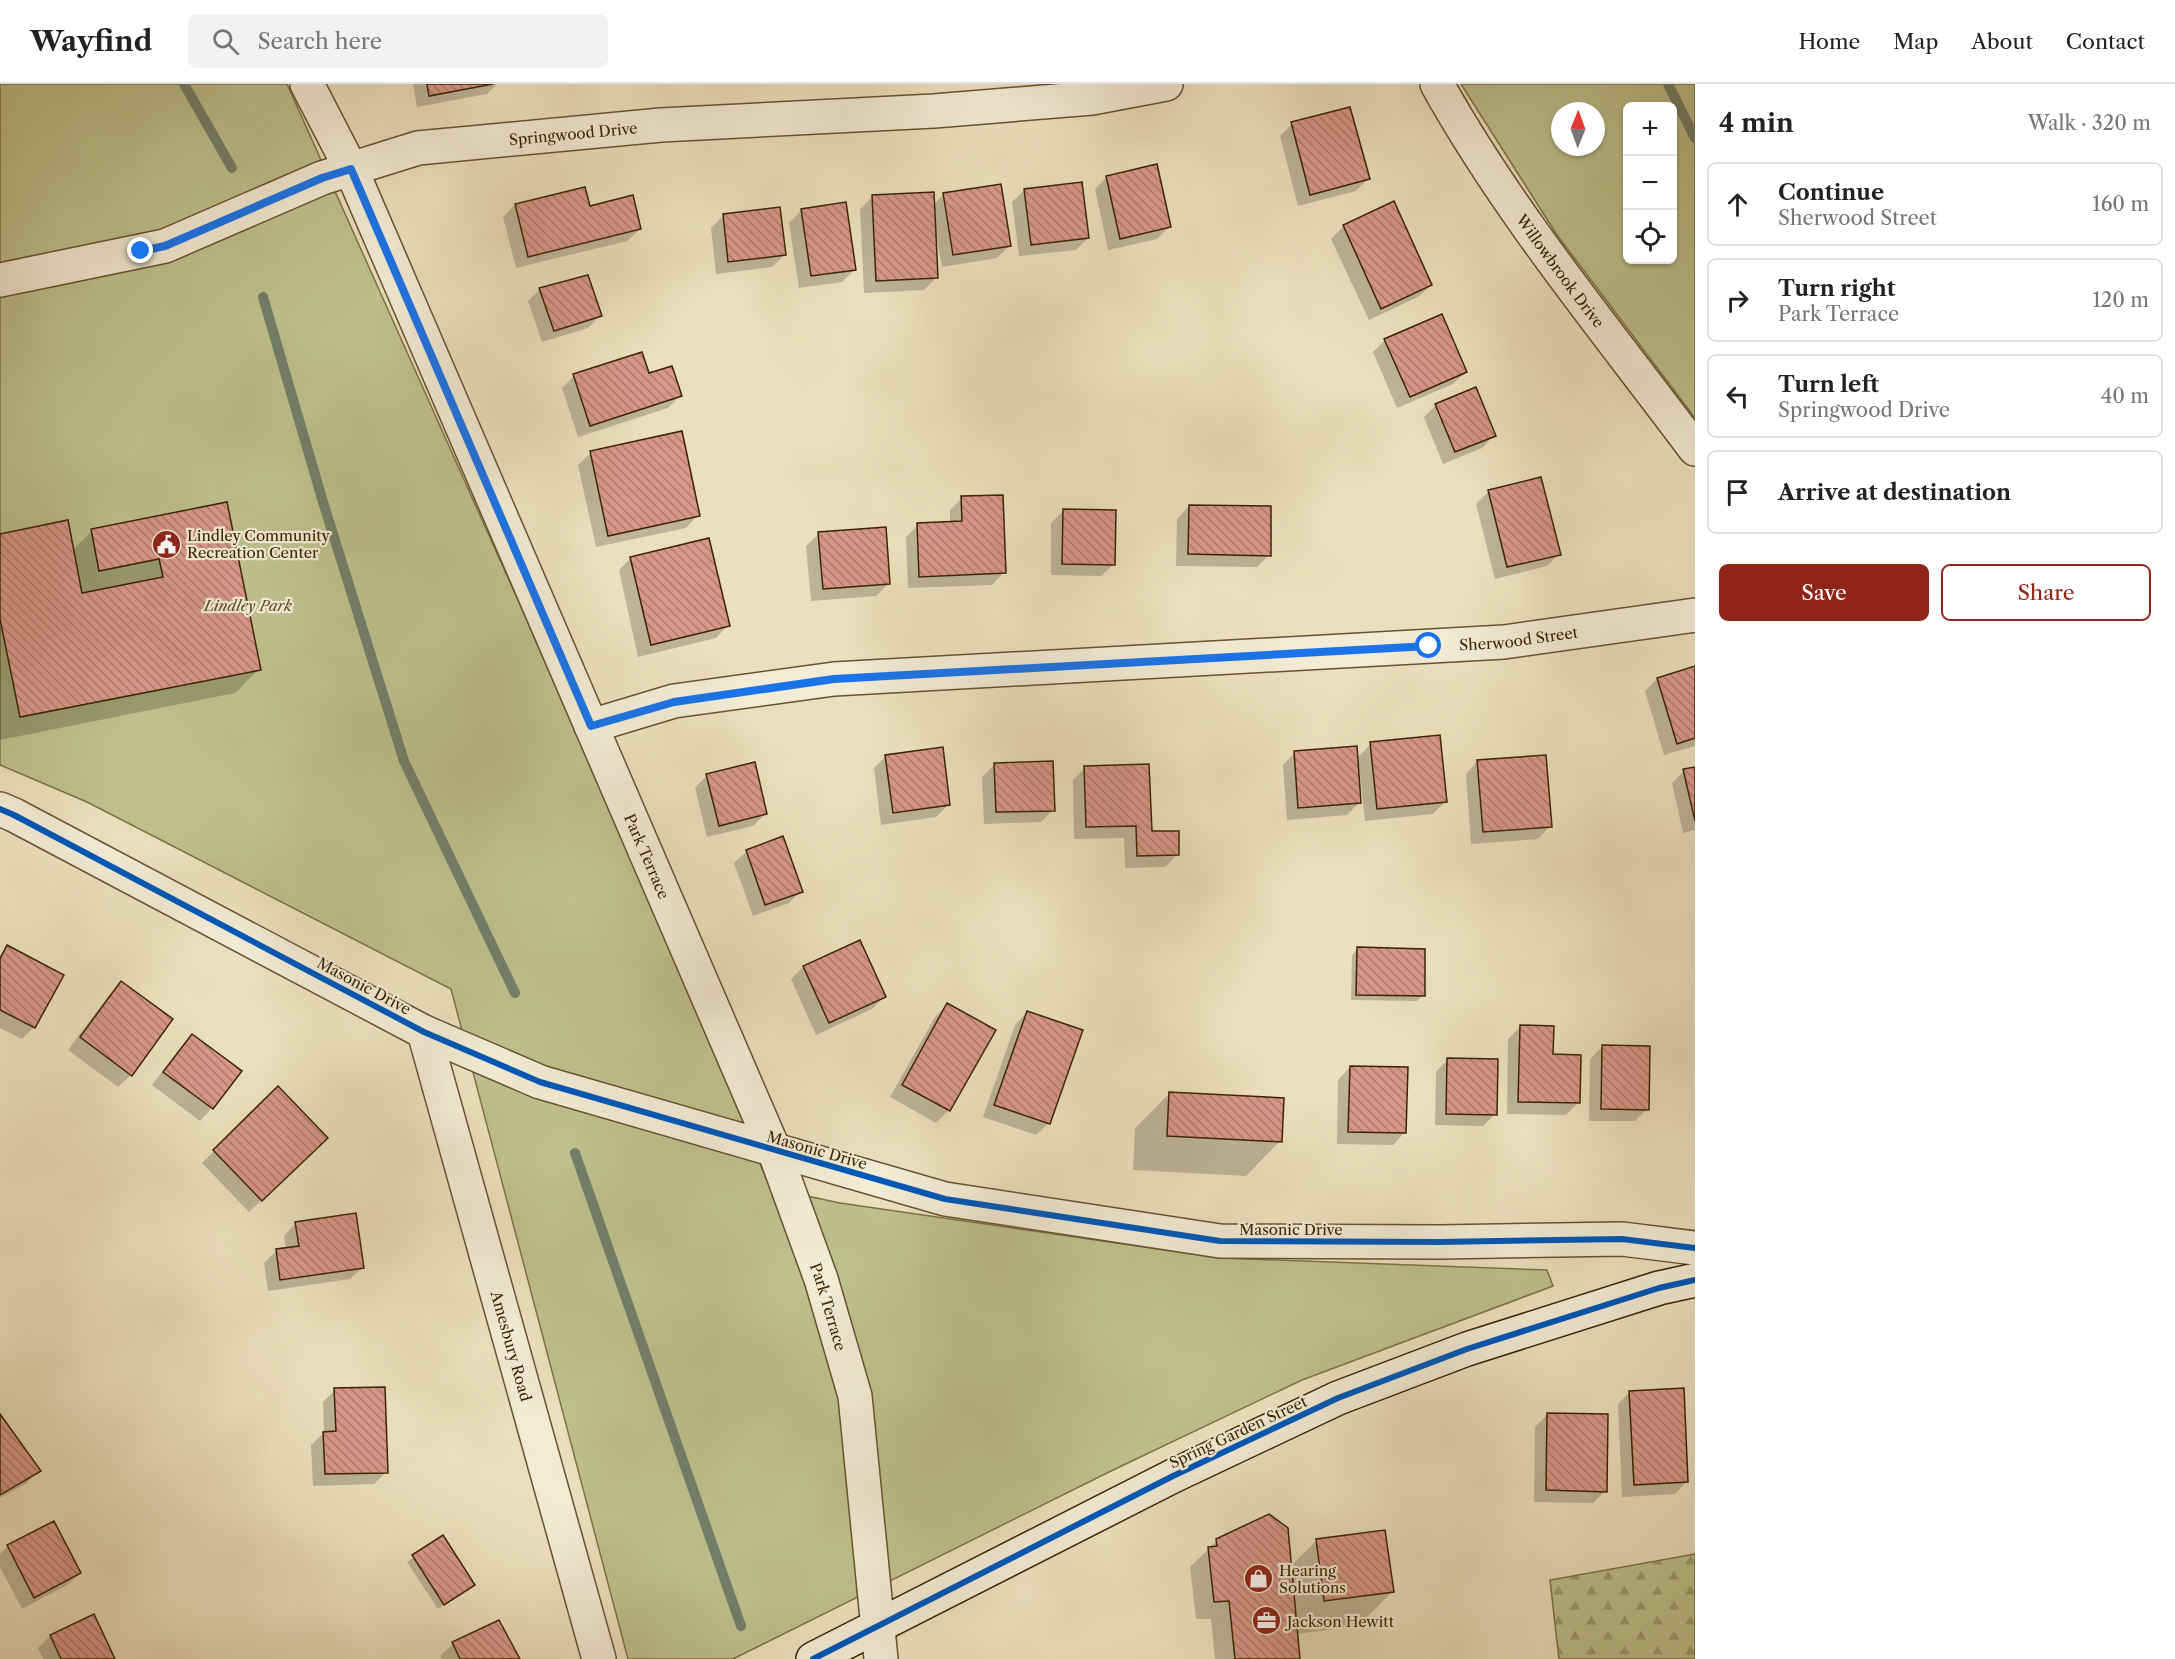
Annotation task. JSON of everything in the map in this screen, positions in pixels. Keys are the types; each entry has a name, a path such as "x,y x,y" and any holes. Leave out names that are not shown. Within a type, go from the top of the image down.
{"street":[{"name":"Park Terrace","path":"307,84 351,169 774,1150 821,1279 855,1396 881,1659"},
{"name":"Springwood Drive","path":"0,280 165,246 322,178 418,148 661,125 956,110 1092,98 1166,84"},
{"name":"Willowbrook Drive","path":"1437,84 1462,130 1544,247 1695,449"},
{"name":"Sherwood Street","path":"591,726 674,702 834,679 1504,642 1695,615"},
{"name":"Masonic Drive","path":"0,809 424,1032 540,1082 945,1199 1220,1241 1440,1242 1622,1239 1695,1248"},
{"name":"Amesbury Road","path":"424,1032 599,1659"},
{"name":"Spring Garden Street","path":"813,1659 1173,1476 1338,1398 1467,1349 1659,1288 1695,1280"}],"green space":[{"name":"Lindley Park","path":"0,84 287,84 521,607 722,1070 770,1188 840,1203 1221,1258 1547,1270 1553,1286 1302,1380 1111,1471 733,1659 628,1659 451,989 87,802 0,765"},
{"path":"1461,84 1695,84 1695,418 1557,235"},
{"path":"1695,1554 1695,1659 1559,1659 1550,1580"}],"building":[{"path":"427,84 493,84 429,96"},
{"path":"1350,107 1370,179 1310,195 1291,122"},
{"path":"1157,164 1171,227 1120,239 1106,176"},
{"path":"1082,182 1089,238 1031,245 1024,189"},
{"path":"1001,184 1011,246 953,255 943,193"},
{"path":"585,187 590,206 633,195 641,229 528,257 515,204"},
{"path":"934,192 938,278 876,281 872,195"},
{"path":"1394,201 1432,285 1381,309 1343,225"},
{"path":"846,202 856,270 811,276 801,209"},
{"path":"780,207 786,255 728,262 723,214"},
{"path":"588,275 602,316 554,331 539,288"},
{"path":"1442,314 1467,372 1410,397 1384,339"},
{"path":"642,352 649,373 672,366 682,396 590,426 573,374"},
{"path":"1476,387 1496,436 1455,452 1435,404"},
{"path":"682,431 700,516 608,536 590,451"},
{"path":"1541,477 1561,555 1507,567 1488,490"},
{"path":"1003,495 1006,573 919,577 917,523 962,521 961,496"},
{"path":"227,502 261,670 20,717 0,619 0,534 68,520 82,593 163,577 159,559 99,571 91,529"},
{"path":"1189,505 1271,506 1271,556 1188,554"},
{"path":"1063,509 1116,510 1115,565 1062,564"},
{"path":"886,527 890,584 823,589 818,532"},
{"path":"709,538 730,626 651,645 630,557"},
{"path":"1695,666 1695,738 1677,744 1657,678"},
{"path":"1440,735 1447,802 1377,809 1370,742"},
{"path":"1357,746 1361,803 1298,808 1294,751"},
{"path":"943,747 950,805 893,813 885,755"},
{"path":"1546,755 1552,827 1483,832 1477,760"},
{"path":"1053,761 1055,811 996,812 994,763"},
{"path":"755,762 767,814 719,826 706,774"},
{"path":"1149,764 1152,831 1179,831 1179,855 1137,856 1136,826 1086,827 1084,766"},
{"path":"1695,767 1695,821 1683,769"},
{"path":"783,836 803,892 765,905 746,850"},
{"path":"860,940 886,997 829,1023 803,966"},
{"path":"7,945 64,975 35,1028 0,1010 0,959"},
{"path":"1357,947 1425,949 1425,996 1356,995"},
{"path":"121,981 173,1019 132,1076 80,1037"},
{"path":"947,1003 996,1030 950,1111 902,1085"},
{"path":"1027,1011 1083,1030 1050,1124 994,1105"},
{"path":"1520,1025 1554,1026 1553,1054 1581,1055 1580,1103 1518,1102"},
{"path":"192,1034 242,1071 213,1109 163,1072"},
{"path":"1602,1045 1650,1046 1649,1110 1601,1109"},
{"path":"1447,1058 1498,1059 1497,1115 1446,1114"},
{"path":"1350,1066 1408,1067 1406,1133 1348,1132"},
{"path":"278,1086 328,1138 262,1201 213,1150"},
{"path":"1169,1092 1284,1098 1282,1142 1167,1136"},
{"path":"356,1213 364,1268 280,1280 276,1249 299,1246 295,1222"},
{"path":"385,1387 388,1473 325,1474 323,1432 336,1431 334,1388"},
{"path":"1684,1388 1688,1482 1634,1485 1629,1391"},
{"path":"1547,1413 1608,1414 1607,1492 1546,1490"},
{"path":"0,1414 41,1471 0,1495"},
{"path":"1269,1514 1288,1528 1300,1659 1235,1659 1229,1601 1214,1602 1208,1547 1217,1546 1216,1539"},
{"path":"54,1521 81,1573 34,1598 7,1545"},
{"path":"1385,1530 1394,1592 1324,1601 1316,1539"},
{"path":"443,1535 475,1585 444,1605 412,1555"},
{"path":"94,1614 115,1659 61,1659 50,1635"},
{"path":"499,1620 520,1659 460,1659 452,1642"}],"waterway":[{"path":"184,84 232,168"},
{"path":"1668,84 1695,138"},
{"path":"263,297 323,502 404,761 515,993"},
{"path":"575,1153 741,1626"}],"cycle path":[{"path":"0,809 424,1032 540,1082 945,1199 1220,1241 1440,1242 1622,1239 1695,1248"},
{"path":"813,1659 1173,1476 1338,1398 1467,1349 1659,1288 1695,1280"}],"place":[{"name":"Lindley Community Recreation Center","path":"166,544"},
{"name":"Hearing Solutions","path":"1258,1579"},
{"name":"Jackson Hewitt","path":"1266,1621"}],"route":[{"path":"141,251 165,246 322,178 351,169 591,726 674,702 834,679 1429,646"}]}
